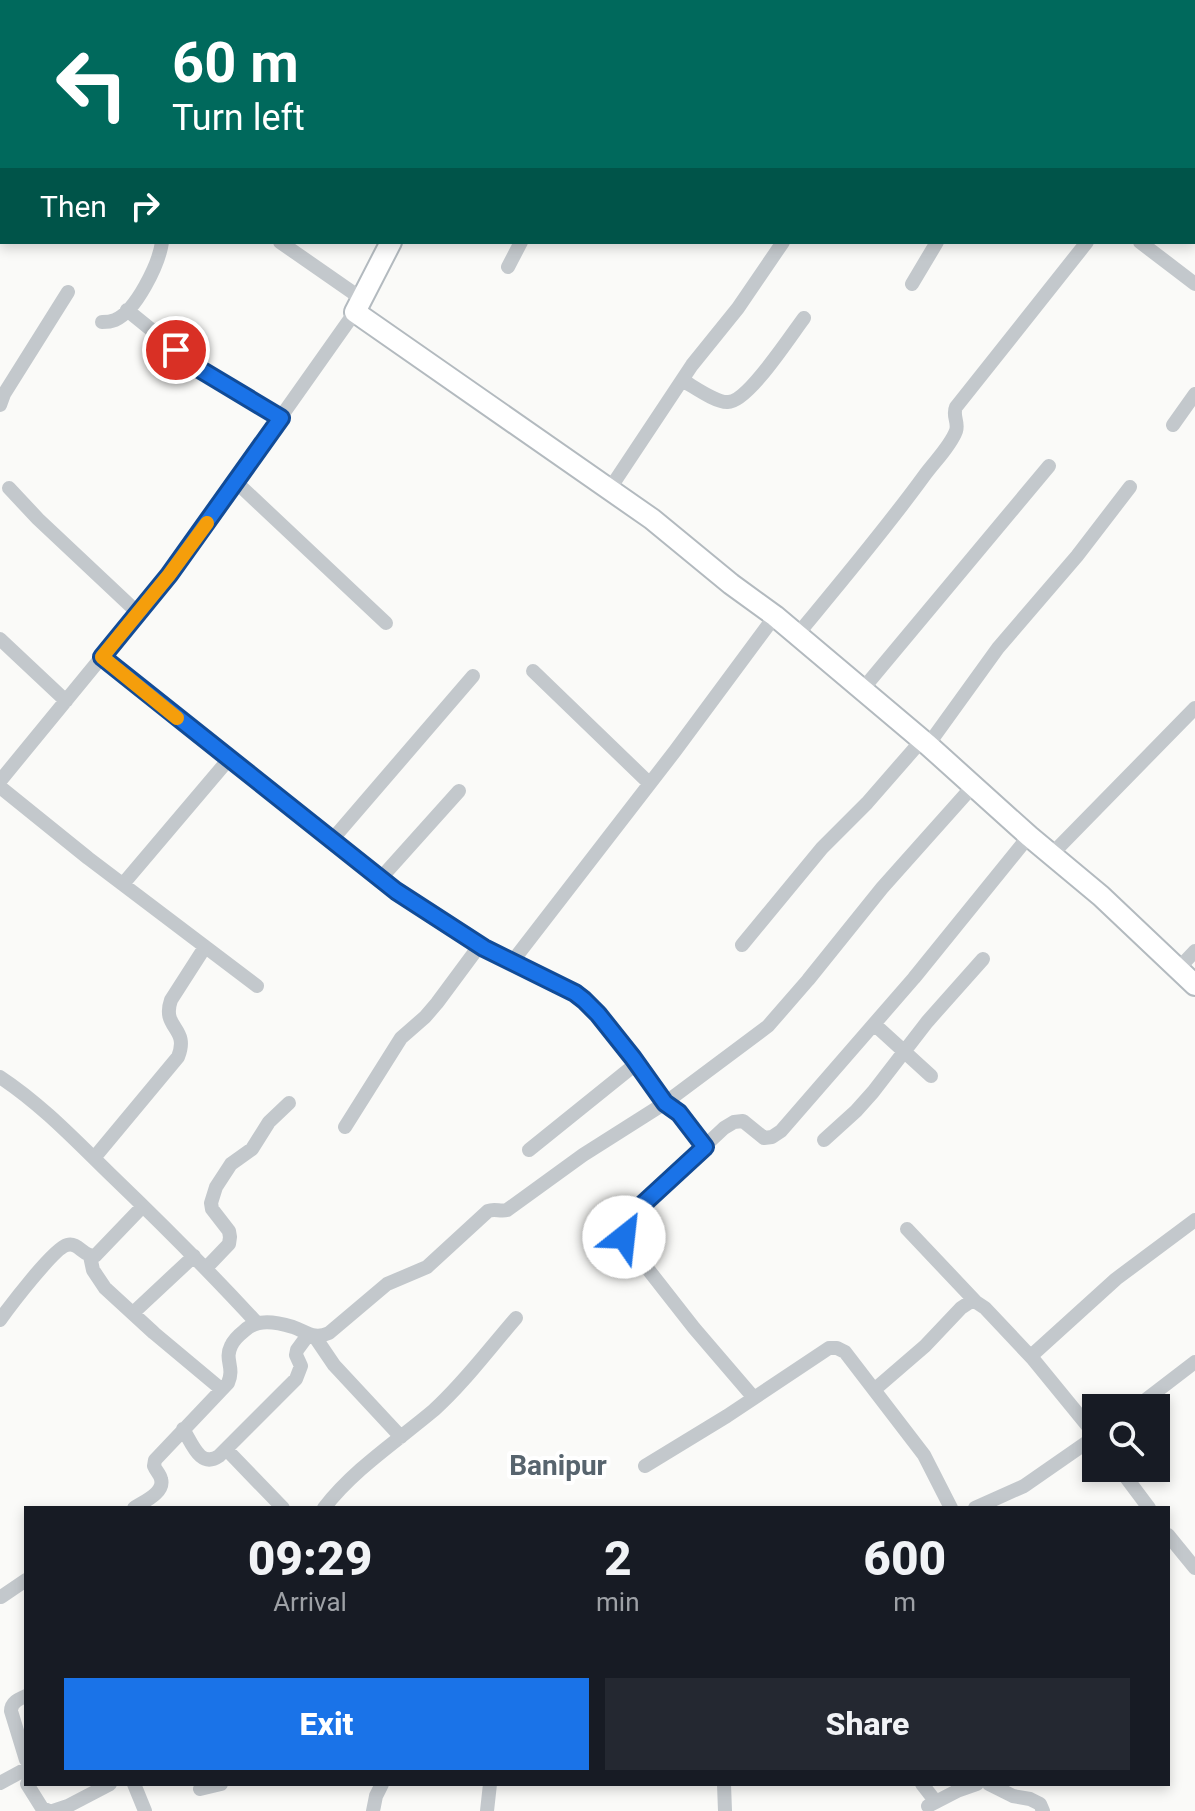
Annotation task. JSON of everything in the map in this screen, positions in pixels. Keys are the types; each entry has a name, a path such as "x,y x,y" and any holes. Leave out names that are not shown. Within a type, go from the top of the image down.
{"street":[{"path":"102,322 118,319 137,298 150,276 162,244"},
{"path":"282,244 358,306 652,519 775,616 1101,896 1195,985"},
{"path":"0,781 169,575 358,306 390,244"},
{"path":"508,267 520,244"},
{"path":"609,490 682,380 738,308 782,244"},
{"path":"912,284 936,244"},
{"path":"797,635 947,445 956,431 953,413 956,407 1085,244"},
{"path":"1143,244 1195,284"},
{"path":"1,397 68,292"},
{"path":"127,310 201,370 281,418"},
{"path":"682,380 718,400 732,402 742,397 804,318"},
{"path":"1173,425 1195,394"},
{"path":"862,690 1049,466"},
{"path":"236,482 386,623"},
{"path":"742,945 822,848 925,742 1130,487"},
{"path":"9,488 138,613"},
{"path":"512,962 775,616"},
{"path":"0,639 66,701"},
{"path":"102,657 380,879 480,945 584,1000 637,1063 665,1103 679,1113 705,1147"},
{"path":"533,671 649,783"},
{"path":"331,841 473,676"},
{"path":"1051,855 1195,708"},
{"path":"123,884 229,759"},
{"path":"137,1506 158,1492 162,1480 154,1466 155,1460 228,1383 231,1346 250,1325 264,1322 292,1327 311,1336 329,1333 387,1284 427,1267 488,1211 507,1210 746,1044 775,1019 882,888 973,786"},
{"path":"0,787 257,986"},
{"path":"380,879 459,791"},
{"path":"754,1398 694,1328 624,1237 624,1227 629,1217 724,1128 743,1121 764,1138 781,1131 1029,836"},
{"path":"345,1127 401,1038 437,1003 480,945"},
{"path":"94,1158 178,1057 181,1036 170,1022 168,1009 205,947"},
{"path":"1177,970 1195,951"},
{"path":"824,1140 856,1111 927,1022 983,959"},
{"path":"874,1024 931,1076"},
{"path":"529,1150 637,1063"},
{"path":"0,1077 39,1106 94,1158 256,1322"},
{"path":"206,1268 229,1244 230,1237 229,1231 212,1209 216,1187 231,1164 252,1149 269,1122 289,1103"},
{"path":"90,1256 100,1252 143,1206"},
{"path":"1031,1356 1116,1279 1195,1220"},
{"path":"907,1229 1031,1356 1082,1419"},
{"path":"0,1320 60,1249 72,1245 90,1256 99,1280 133,1313 221,1389"},
{"path":"133,1313 194,1256"},
{"path":"874,1390 925,1346 961,1308 976,1302"},
{"path":"326,1506 345,1482 449,1394 516,1318"},
{"path":"311,1336 401,1437"},
{"path":"183,1429 200,1456 212,1460 296,1379 301,1366 297,1350 311,1336"},
{"path":"645,1466 829,1348 837,1348 845,1352 924,1455 950,1506"},
{"path":"1153,1394 1195,1362"},
{"path":"979,1506 1024,1486 1082,1446"},
{"path":"226,1449 281,1506"},
{"path":"1130,1482 1148,1506"},
{"path":"1170,1537 1195,1568"},
{"path":"1,1597 24,1581"},
{"path":"24,1697 15,1701 11,1711 24,1769"},
{"path":"0,1783 24,1773"},
{"path":"31,1786 42,1808 51,1811 68,1806 106,1786"},
{"path":"135,1786 145,1811"},
{"path":"200,1789 213,1786"},
{"path":"373,1811 381,1786"},
{"path":"487,1811 490,1786"},
{"path":"724,1786 725,1811"},
{"path":"923,1786 932,1804 971,1786"},
{"path":"993,1786 1040,1804 1043,1811"}],"slow traffic":[{"path":"177,718 102,657 207,523"}],"district":[{"name":"Banipur","path":"558,1465"}],"route":[{"path":"176,350 201,370 281,418 169,575 102,657 396,891 484,948 575,993 598,1014 665,1103 679,1113 705,1147 629,1217 624,1227 624,1237"}]}
